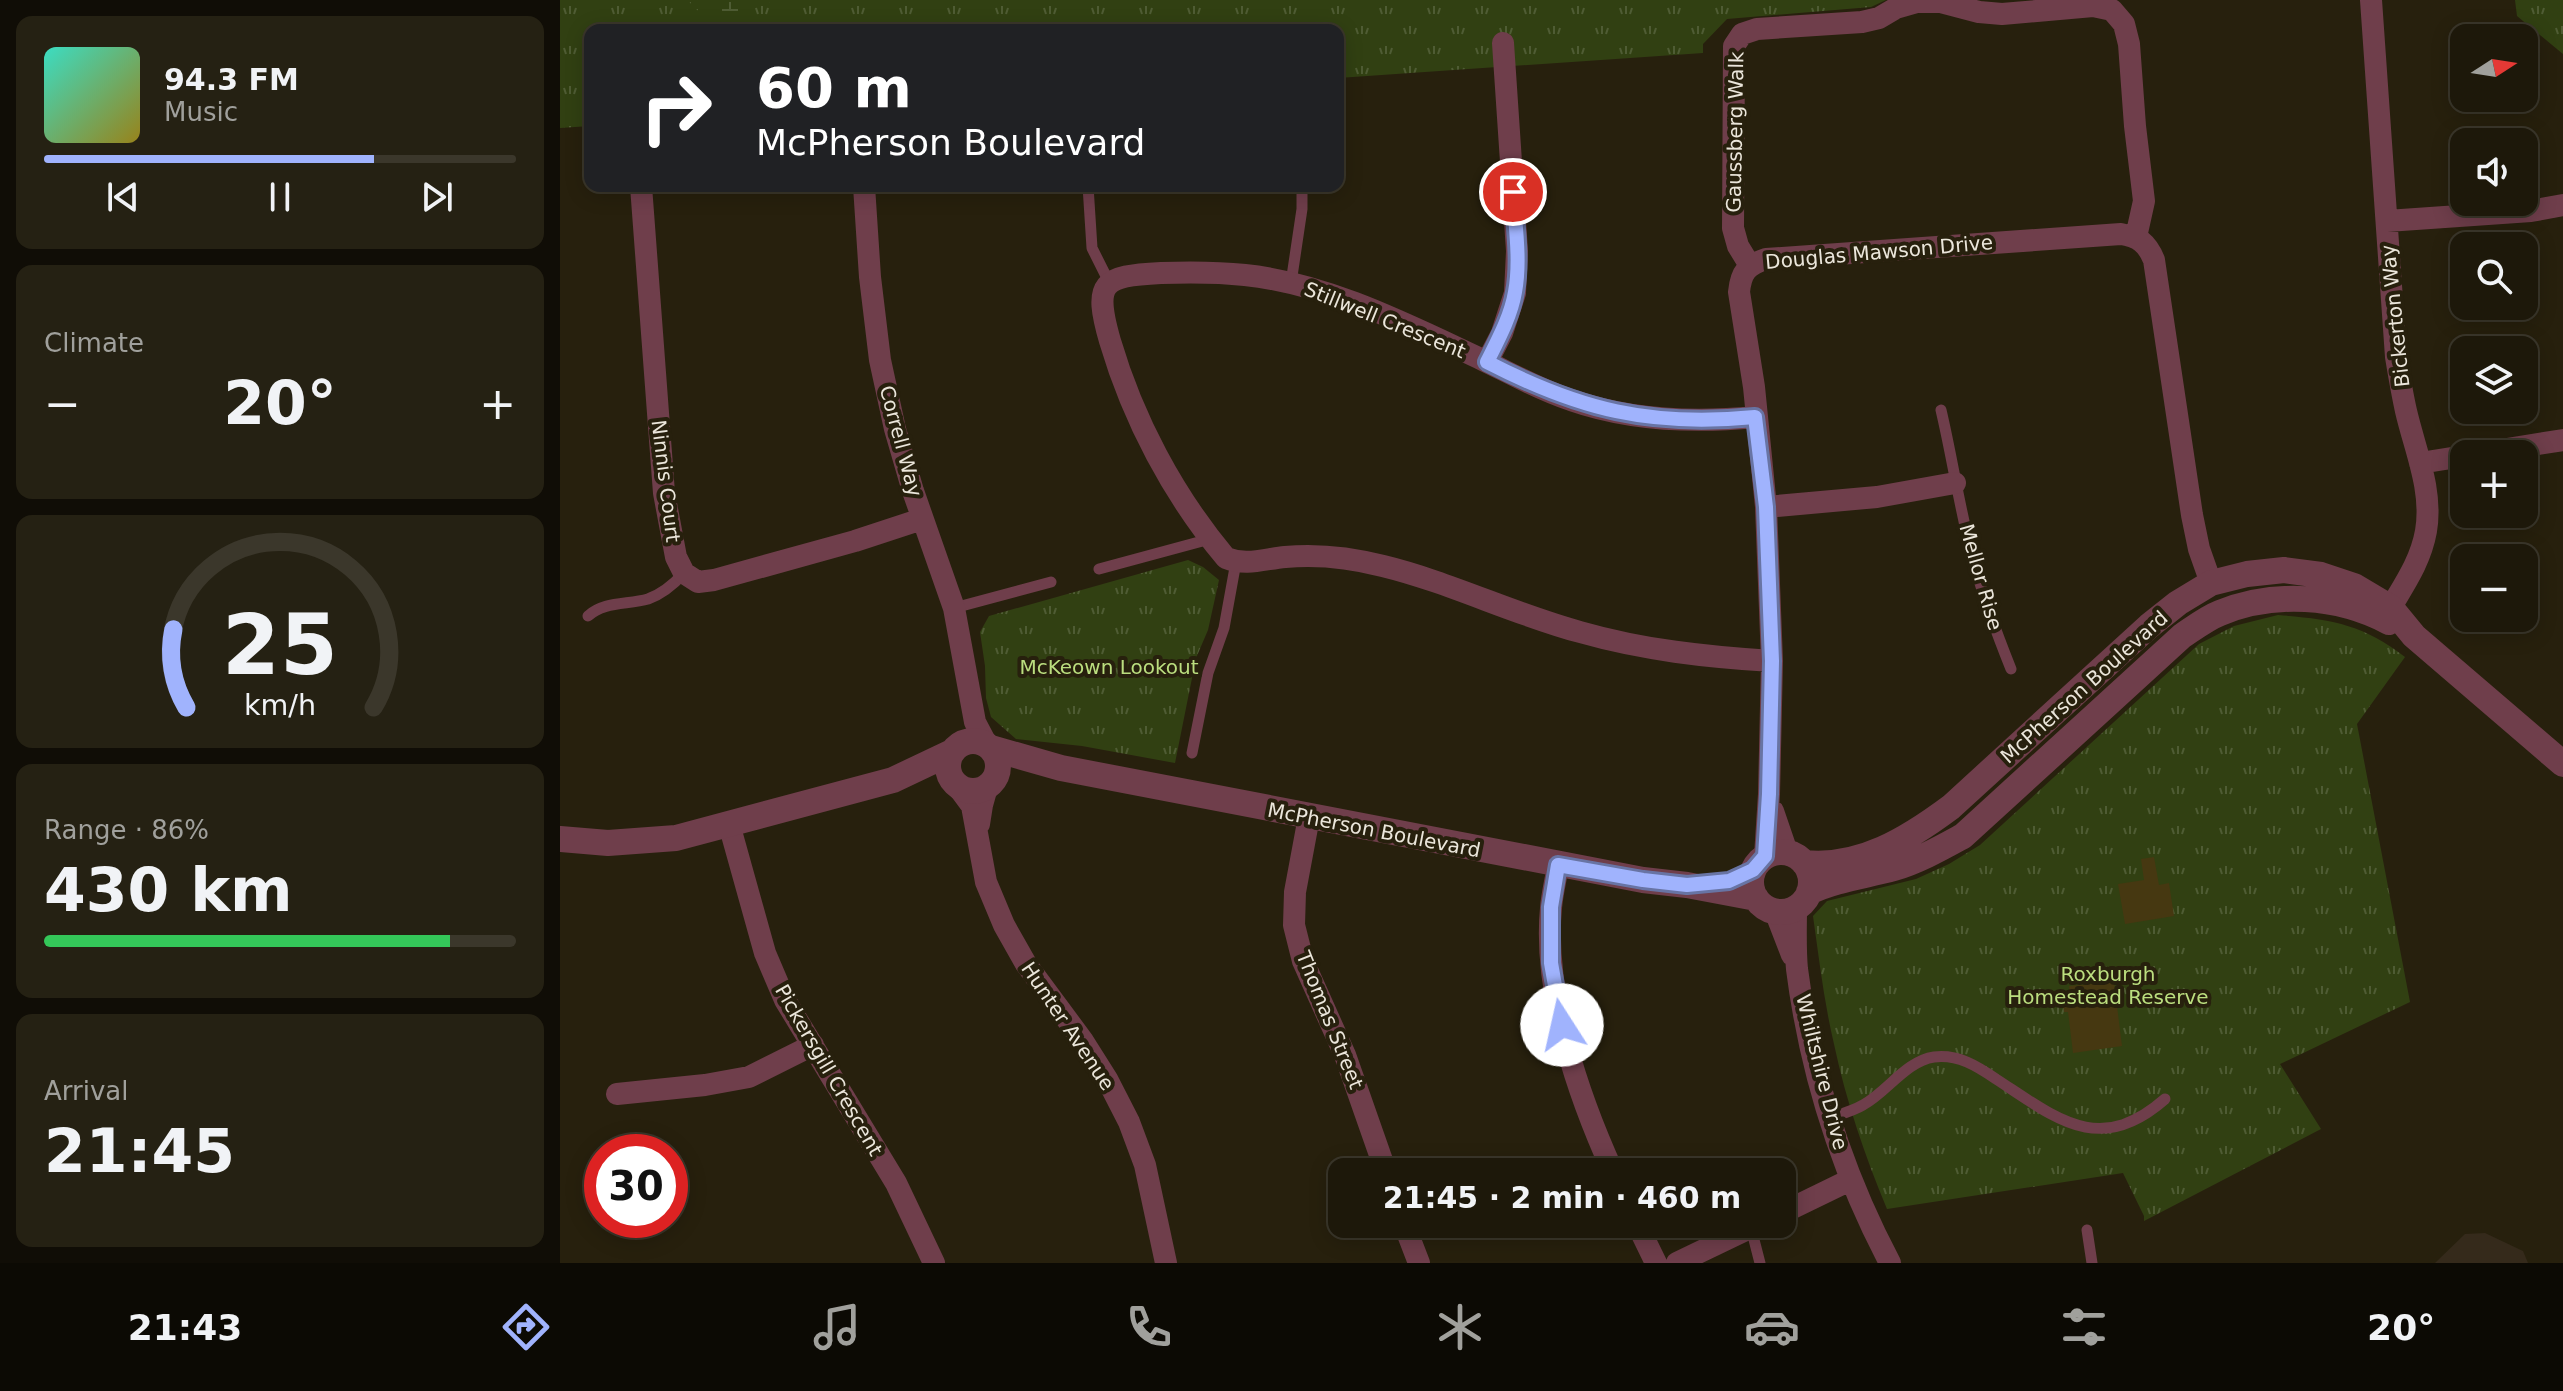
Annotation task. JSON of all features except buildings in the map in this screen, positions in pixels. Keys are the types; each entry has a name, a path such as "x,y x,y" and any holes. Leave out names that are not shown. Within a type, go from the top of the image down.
{"street":[{"name":"Bickerton Way","path":"2371,0 2396,357 2406,413 2427,496 2426,530 2418,560 2388,614"},
{"name":"Gaussberg Walk","path":"1749,264 1738,246 1733,228 1734,46 1742,34 1757,29 1862,22 1917,2 1941,2 1979,12 2002,14 2093,6 2112,10 2124,24 2129,44 2144,201 2136,237"},
{"path":"1487,362 1502,333 1515,293 1503,43"},
{"name":"Ninnis Court","path":"641,192 664,493 676,557 684,573"},
{"name":"Correll Way","path":"864,192 880,360 895,429 922,519 954,608 975,722 989,747"},
{"path":"2387,221 2531,211 2563,205"},
{"name":"Douglas Mawson Drive","path":"1777,860 1769,794 1772,661 1766,507 1754,387 1739,292 1740,277 1749,264 1766,259 2121,234 2136,237"},
{"path":"2136,237 2148,245 2154,260 2192,515 2199,549 2211,583"},
{"name":"Stillwell Crescent","path":"1109,282 1126,275 1193,272 1246,275 1291,283 1346,300 1571,400 1614,412 1664,420 1709,421 1755,417"},
{"path":"1109,282 1102,295 1103,314 1119,369 1175,489 1226,558 1236,562 1286,557 1325,558 1383,566 1577,632 1637,647 1696,656 1772,661"},
{"path":"2538,444 2563,440"},
{"path":"2420,463 2450,458"},
{"path":"1766,507 1877,497 1955,483"},
{"path":"684,573 698,582 714,580 922,519"},
{"name":"McPherson Boulevard","path":"1687,885 1729,881 1777,860 1824,865 1852,861 1891,847 1951,807 2178,603 2211,583 2247,574 2284,570 2321,575 2354,586 2563,764"},
{"name":"McPherson Boulevard","path":"989,747 1061,768 1309,817 1558,865 1784,902 1828,883 1897,867 1933,853 1963,836 2174,643 2218,613 2257,601 2292,598 2329,601 2388,614"},
{"name":"Correll Way","path":"954,750 965,722 969,690"},
{"path":"560,850 676,838 729,824 893,780 972,741 989,747 998,762 996,777 990,785 973,791 956,784 893,780"},
{"path":"954,750 948,767 956,784"},
{"name":"McPherson Boulevard","path":"990,785 1030,770 1061,768"},
{"name":"Hunter Avenue","path":"956,784 972,806 986,882 1004,925 1026,964 1107,1079 1129,1122 1145,1165 1166,1263"},
{"name":"Hunter Avenue","path":"978,837 982,805 990,785"},
{"name":"Thomas Street","path":"1309,817 1295,892 1294,925 1303,961 1345,1055 1381,1158"},
{"name":"Pickersgill Crescent","path":"729,824 765,953 785,1000 896,1183 934,1263"},
{"path":"560,839 608,843"},
{"path":"1777,860 1809,872 1784,902 1752,888 1777,860"},
{"path":"1558,865 1551,907 1551,963 1562,1025 1607,1158"},
{"name":"Whiltshire Drive","path":"1784,902 1811,1046 1829,1118 1850,1180 1890,1263"},
{"path":"617,1094 749,1077 813,1045"},
{"path":"1796,1206 1850,1180"},
{"path":"1409,1238 1419,1263"},
{"path":"1644,1238 1656,1263"},
{"path":"1677,1263 1730,1238"}],"lane":[{"path":"1088,192 1092,248 1109,282"},
{"path":"1291,283 1302,192"},
{"name":"Mellor Rise","path":"1941,410 1974,564 2011,669"},
{"path":"1099,569 1210,539"},
{"path":"1192,753 1208,673 1224,628 1236,562"},
{"path":"588,616 596,608 650,598 671,586 684,573"},
{"path":"954,608 1051,582"},
{"path":"1829,1118 1865,1104 1911,1067 1932,1057 1957,1057 1979,1067 2047,1112 2084,1129 2129,1124 2147,1115 2165,1099"},
{"path":"2087,1230 2092,1263"},
{"path":"1757,1238 1760,1263"}],"shaded area":[{"path":"2485,1233 2523,1251 2528,1263 2435,1263 2465,1234"}],"green space":[{"path":"560,0 1886,0 1871,7 1727,19 1703,44 1703,53 1344,78 1344,24 584,24 584,126 560,128"},
{"path":"688,0 801,0 802,4 770,2 716,16 697,9"},
{"path":"2515,0 2563,0 2563,54 2538,33 2538,24 2527,24 2517,16"},
{"name":"McKeown Lookout","path":"1188,560 1219,580 1208,630 1196,658 1175,763 1082,746 1016,739 991,717 986,698 980,632 989,616"},
{"name":"Roxburgh Homestead Reserve","path":"2278,615 2345,625 2375,637 2405,657 2357,724 2410,1002 2280,1064 2321,1129 2144,1221 2123,1173 1887,1209 1857,1128 1839,1065 1830,1028 1813,916 1827,901 1916,879 1980,845 2199,644 2234,626"}],"route":[{"path":"1513,192 1517,251 1515,293 1502,333 1487,362 1571,400 1614,412 1664,420 1709,421 1755,417 1766,507 1772,661 1765,856 1753,870 1729,881 1687,885 1558,865 1551,907 1551,963 1562,1025"}]}
